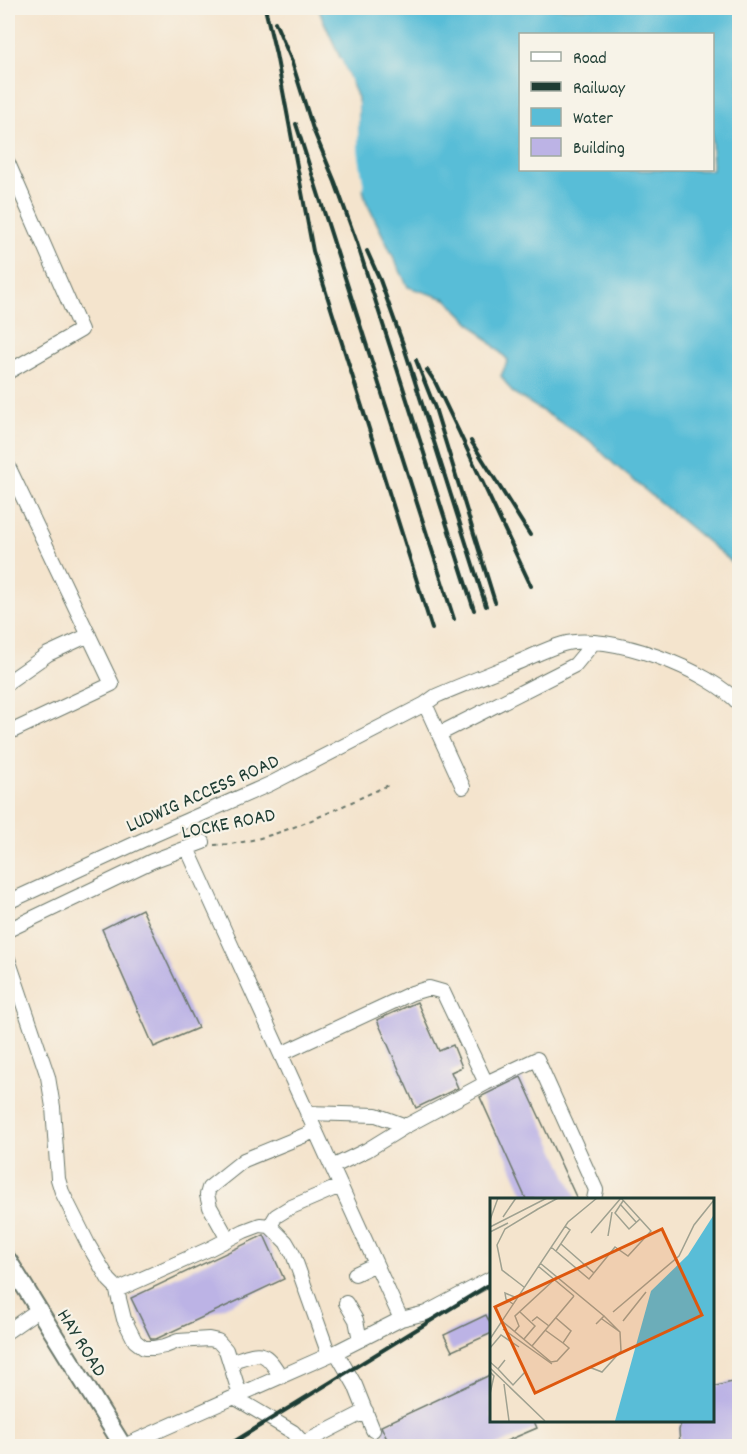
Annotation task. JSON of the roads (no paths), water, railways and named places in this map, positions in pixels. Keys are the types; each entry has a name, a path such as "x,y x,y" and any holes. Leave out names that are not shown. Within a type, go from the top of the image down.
{"main road":[{"name":"HAY ROAD","path":"8,1263 124,1446"}],"street":[{"path":"8,163 81,330 8,372"},
{"path":"8,466 112,684 8,733"},
{"path":"8,682 48,654 89,635"},
{"path":"439,734 575,665 594,642"},
{"name":"LUDWIG ACCESS ROAD","path":"8,902 270,784 425,704 436,696 565,643 594,642 622,646 658,656 698,673 740,705"},
{"path":"425,704 463,787"},
{"name":"LOCKE ROAD","path":"8,930 152,861 203,842"},
{"path":"187,848 401,1319"},
{"path":"8,959 48,1077 53,1107 58,1179 89,1246 117,1290 124,1319 135,1341 144,1348 165,1346 178,1341 209,1339 218,1341 226,1350 237,1396 293,1432 301,1445 366,1412"},
{"path":"281,1054 412,993 429,988 443,992 486,1083"},
{"path":"332,1167 367,1150 486,1083 537,1059 596,1190 594,1198"},
{"path":"307,1113 376,1115 406,1126"},
{"path":"227,1240 210,1207 207,1195 209,1188 244,1160 315,1131"},
{"path":"270,1226 276,1216 289,1208 340,1186"},
{"path":"117,1290 260,1225 270,1226 293,1254 333,1354 355,1385 373,1430"},
{"path":"355,1274 376,1264"},
{"path":"124,1446 333,1354 401,1319 426,1313 490,1279"},
{"path":"346,1303 356,1320 360,1340"},
{"path":"8,1331 38,1310"},
{"path":"230,1362 257,1353 263,1354 281,1377"}],"water":[{"path":"318,8 739,8 739,568 615,465 589,440 512,392 501,376 508,360 446,299 408,287 366,201 357,165 358,98"}],"railway":[{"path":"265,8 276,54 313,251 432,629"},
{"path":"275,22 291,59 313,129 357,243 474,610"},
{"path":"296,124 454,619"},
{"path":"367,251 404,347 486,606"},
{"path":"416,360 435,408 495,602"},
{"path":"427,370 435,382 531,586"},
{"path":"471,441 530,535"},
{"path":"227,1446 490,1284"}]}
